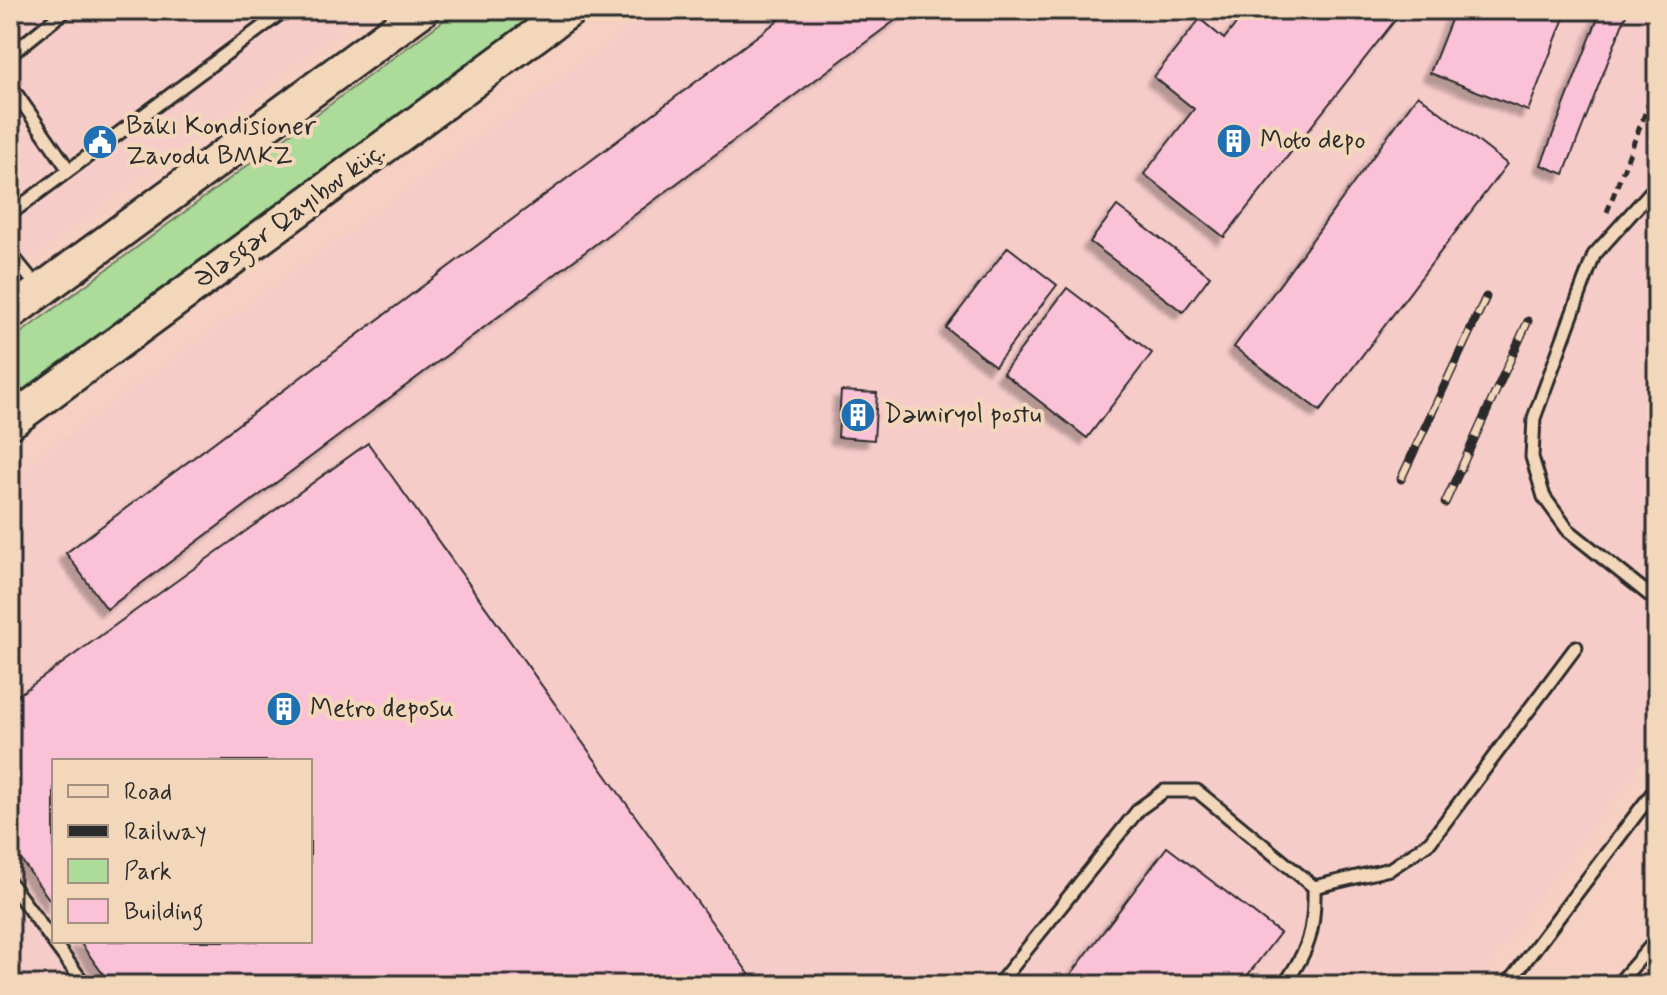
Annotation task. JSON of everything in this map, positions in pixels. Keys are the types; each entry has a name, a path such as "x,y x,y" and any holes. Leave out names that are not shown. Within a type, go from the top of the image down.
{"main road":[{"path":"19,303 422,10"},
{"name":"Ələsgər Qayıbov küç.","path":"10,422 570,10"}],"lane":[{"path":"10,55 66,10"},
{"path":"10,214 285,10"},
{"path":"10,85 69,170"},
{"path":"1657,185 1594,255 1534,418 1532,457 1544,497 1568,530 1657,601"},
{"path":"10,253 19,303"},
{"path":"1314,887 1390,869 1430,842 1576,647"},
{"path":"1508,985 1657,787"},
{"path":"998,985 1139,809 1164,791 1197,791 1314,887"},
{"path":"10,883 52,940"},
{"path":"1284,985 1301,960 1314,920 1314,887"},
{"path":"1617,985 1657,939"},
{"path":"54,943 85,985"}],"path":[{"path":"1594,255 1609,205 1657,82"}],"shaded area":[{"name":"Bakı Kondisioner Zavodu BMKZ","path":"10,10 368,10 10,274"},
{"path":"655,10 1657,10 1657,741 1473,985 10,985 10,478"}],"green space":[{"path":"458,10 541,10 10,399 10,341"}],"building":[{"path":"792,10 909,10 107,609 66,553"},
{"name":"Moto depo","path":"1247,10 1403,10 1224,237 1144,174 1194,109 1154,77 1200,19 1224,39"},
{"path":"1455,10 1567,10 1528,111 1430,73"},
{"path":"1601,10 1628,10 1564,174 1541,165"},
{"path":"1418,95 1507,164 1320,411 1234,347"},
{"path":"1117,206 1210,276 1183,312 1090,242"},
{"path":"1008,247 1057,285 995,366 946,328"},
{"path":"1067,288 1152,353 1087,438 1003,373"},
{"name":"Dəmiryol postu","path":"841,391 877,393 874,440 838,437"},
{"name":"Metro deposu","path":"368,443 757,985 111,985 80,943 312,943 312,759 52,759 52,903 10,844 10,701"},
{"path":"1167,847 1280,933 1240,985 1063,985"}],"railway":[{"path":"1401,479 1486,297"},
{"path":"1445,503 1528,321"}],"place":[{"name":"Moto depo","path":"1234,141"},
{"name":"Bakı Kondisioner Zavodu BMKZ","path":"100,142"},
{"name":"Dəmiryol postu","path":"858,415"},
{"name":"Metro deposu","path":"284,709"}]}
